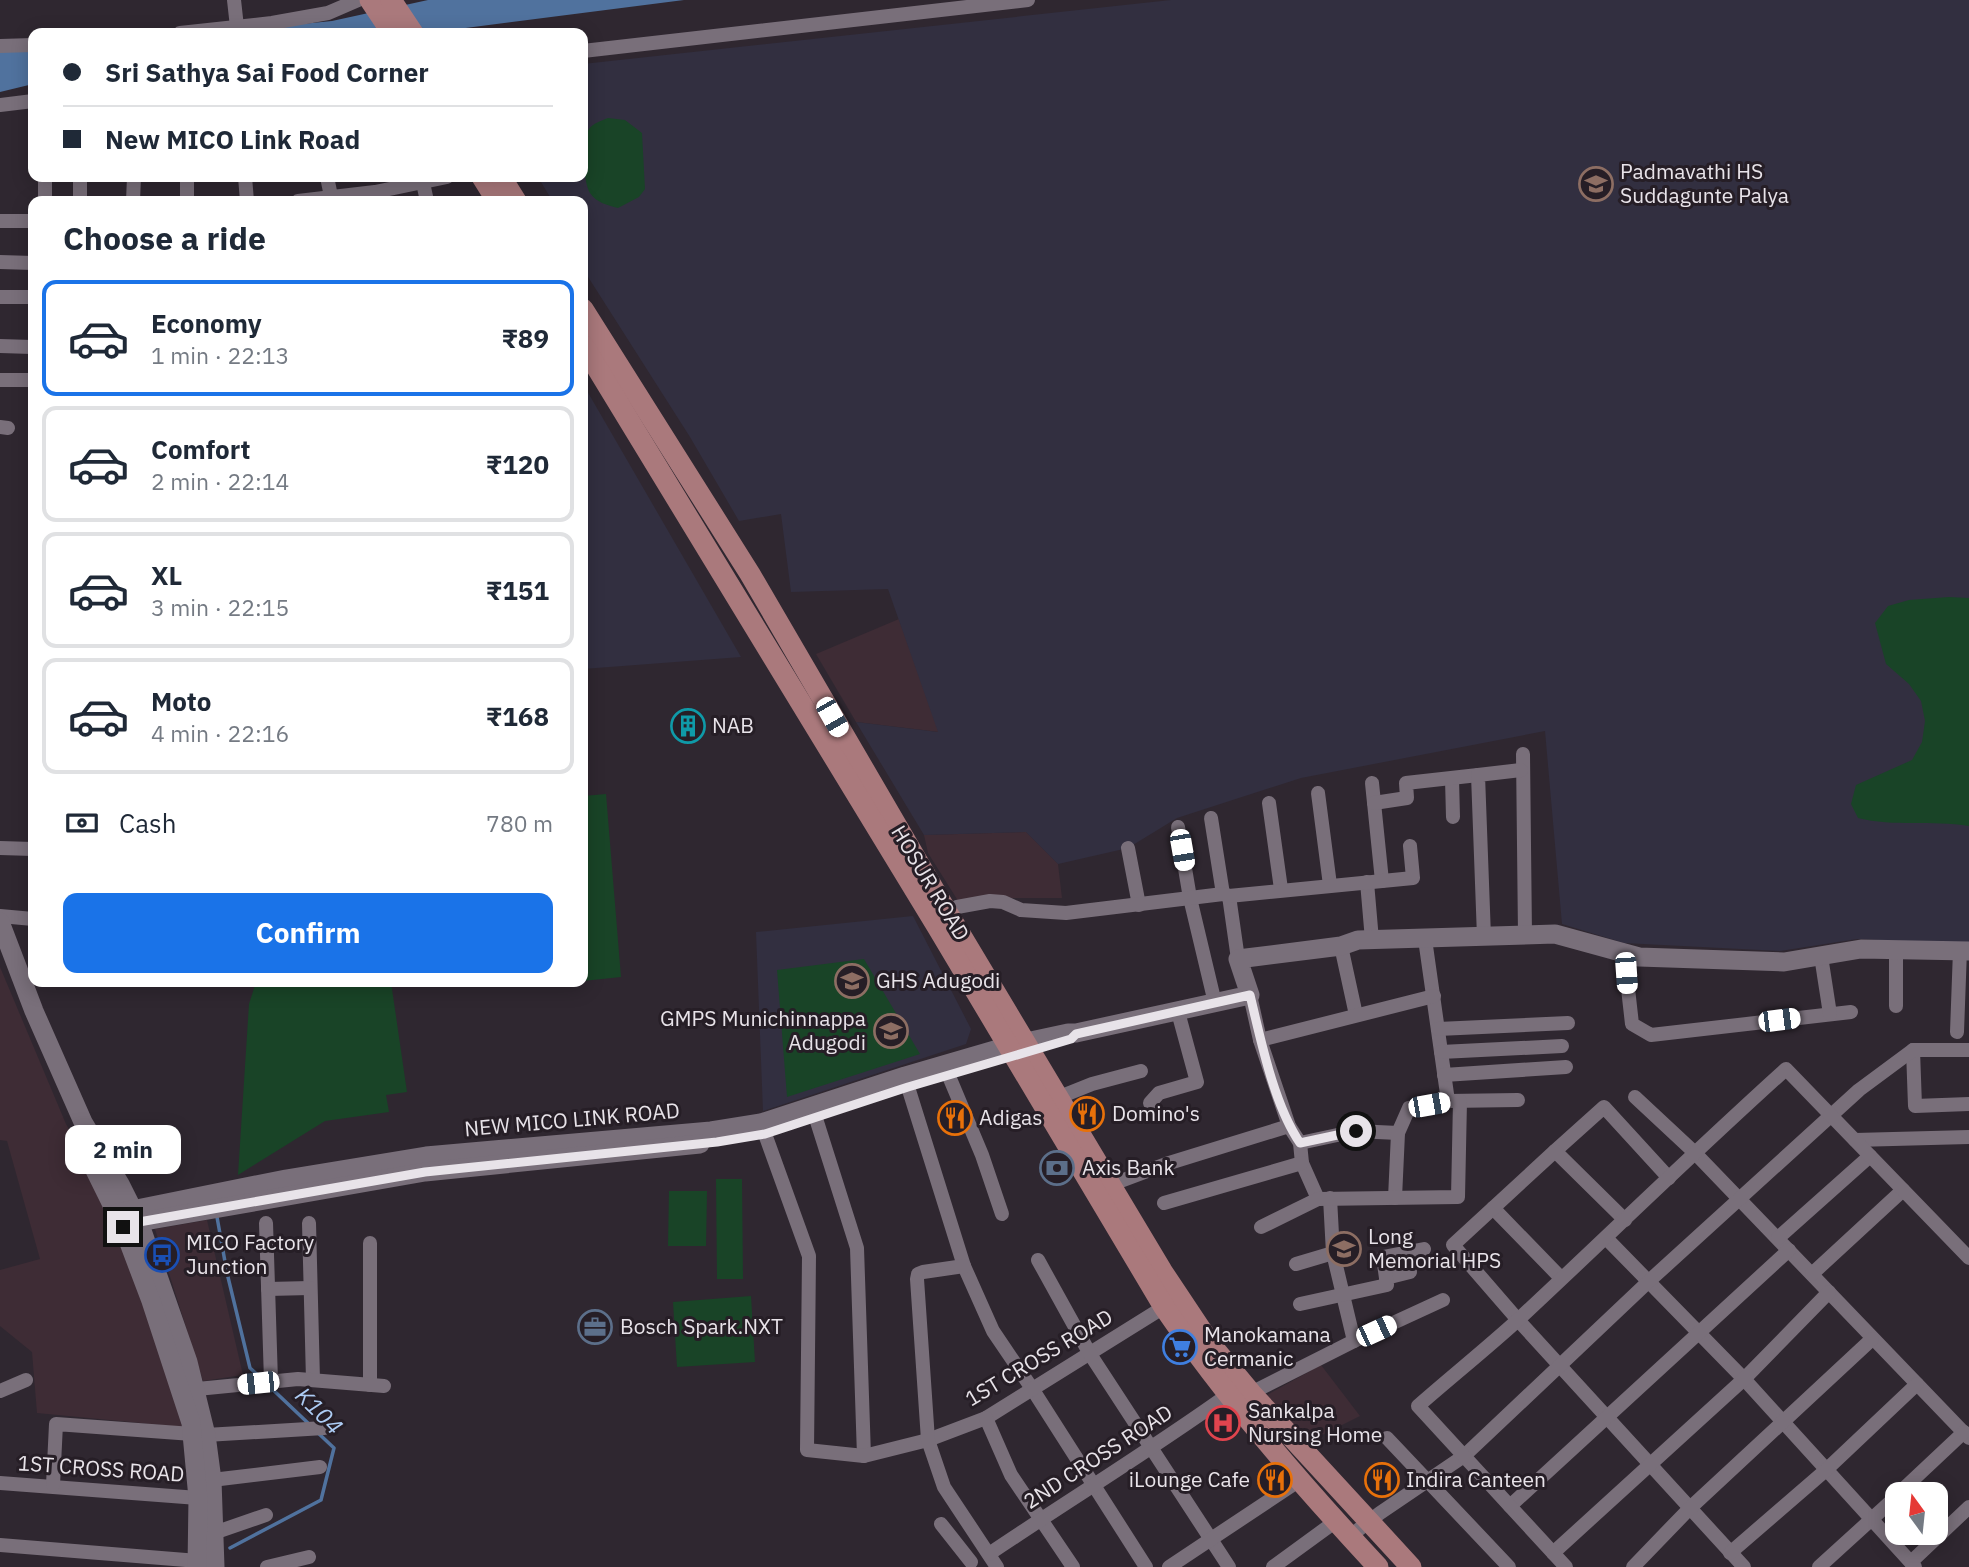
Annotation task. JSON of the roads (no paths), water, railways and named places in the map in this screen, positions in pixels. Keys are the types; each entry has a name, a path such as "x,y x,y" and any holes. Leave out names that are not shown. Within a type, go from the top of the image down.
{"main road":[{"path":"370,0 389,28"},
{"path":"391,0 410,28"},
{"name":"HOSUR ROAD","path":"588,317 750,574 947,912 1018,1049 1164,1307 1197,1355 1375,1566"},
{"name":"HOSUR ROAD","path":"588,353 1018,1049 1057,1098 1212,1346 1251,1393 1411,1567"}],"street":[{"path":"234,0 237,27"},
{"path":"228,28 328,13 358,0"},
{"path":"588,50 1028,0"},
{"path":"0,46 28,45"},
{"path":"0,105 28,102"},
{"path":"378,196 427,182"},
{"path":"423,183 426,196"},
{"path":"0,221 28,221"},
{"path":"0,262 28,263"},
{"path":"0,297 28,296"},
{"path":"0,346 28,347"},
{"path":"0,380 27,380"},
{"path":"1523,754 1521,770 1525,935"},
{"path":"1374,803 1407,799 1406,783 1521,770"},
{"path":"1478,775 1484,937"},
{"path":"1452,779 1453,817"},
{"path":"1372,783 1372,940"},
{"path":"1318,793 1330,885"},
{"path":"1269,803 1281,889"},
{"path":"1211,817 1238,958 1260,1040 1289,1126 1300,1143 1302,1163 1324,1199 1333,1253 1354,1341"},
{"path":"1178,827 1190,898 1215,1003"},
{"path":"947,912 957,907 990,901 1003,902 1021,910 1066,912 1413,877 1410,846"},
{"path":"0,848 28,849"},
{"path":"1128,848 1139,905"},
{"path":"0,916 28,919"},
{"path":"0,922 66,1099"},
{"path":"1238,958 1340,946 1358,940 1555,934 1639,957 1784,962 1861,949 1965,951 1957,1032"},
{"path":"1261,1227 1324,1199 1458,1197 1454,1101 1444,1075 1425,939"},
{"path":"1340,946 1356,1015"},
{"path":"1896,949 1896,1006"},
{"path":"1624,953 1632,1024 1651,1035 1851,1012"},
{"path":"0,956 14,995 128,1218 151,1301 189,1390 212,1480 214,1533 203,1565"},
{"path":"1821,956 1830,1014"},
{"path":"1018,1049 1071,1039 1076,1034 1250,995"},
{"path":"1260,1040 1434,996"},
{"path":"1150,1103 1159,1093 1197,1082 1178,1012"},
{"path":"1438,1029 1568,1023"},
{"path":"1441,1052 1562,1045"},
{"name":"NEW MICO LINK ROAD","path":"814,1112 908,1087 1018,1049"},
{"name":"NEW MICO LINK ROAD","path":"128,1218 286,1178 426,1156 711,1131 763,1129 905,1076 1018,1049"},
{"path":"1913,1050 1915,1106 1969,1104"},
{"path":"1273,1567 1343,1529 1368,1521 1464,1456 1648,1282 1859,1090 1913,1050 1969,1050"},
{"path":"1444,1075 1566,1067"},
{"path":"1566,1567 1418,1406 1518,1320 1694,1152 1786,1069 1969,1258"},
{"path":"1057,1098 1092,1084 1141,1071"},
{"path":"948,1074 982,1155 1002,1214"},
{"path":"908,1087 964,1266 993,1331 1146,1567"},
{"path":"1635,1097 1694,1152 1966,1435 1913,1482"},
{"path":"1395,1198 1398,1133 1409,1108 1454,1101 1518,1100"},
{"path":"1669,1178 1604,1107 1453,1245 1734,1561 1917,1384"},
{"path":"814,1112 857,1248 864,1456"},
{"path":"1110,1185 1166,1164 1289,1126"},
{"name":"1ST CROSS ROAD","path":"763,1129 809,1256 807,1450 864,1456 928,1440 986,1418 1164,1307"},
{"path":"1300,1143 1356,1131 1398,1133"},
{"path":"1855,1140 1969,1137"},
{"path":"1555,1151 1625,1220"},
{"path":"1778,1238 1870,1156"},
{"path":"1164,1203 1302,1163"},
{"path":"1812,1274 1903,1189"},
{"path":"1493,1208 1561,1278"},
{"path":"266,1223 267,1382"},
{"path":"309,1223 313,1380"},
{"path":"1606,1238 1744,1379 1913,1565 1969,1507"},
{"path":"189,1390 313,1380 377,1386 370,1242"},
{"path":"1300,1304 1387,1285 1382,1257 1424,1249"},
{"path":"1510,1506 1789,1251"},
{"path":"1296,1264 1333,1253"},
{"path":"1038,1260 1090,1354 1229,1567"},
{"path":"964,1266 918,1274 928,1440 944,1487 991,1557"},
{"path":"1386,1278 1410,1272"},
{"path":"268,1289 310,1287"},
{"path":"1553,1553 1744,1379 1829,1292"},
{"path":"1251,1393 1443,1300"},
{"path":"1633,1567 1689,1509 1872,1339"},
{"path":"0,1391 26,1380"},
{"name":"2ND CROSS ROAD","path":"970,1564 991,1557 1041,1519 1153,1448 1229,1394"},
{"path":"986,1418 1011,1475 1073,1567"},
{"path":"52,1485 56,1424 200,1435 324,1428"},
{"path":"200,1435 198,1497 203,1565"},
{"path":"1387,1438 1509,1567"},
{"path":"212,1480 320,1467"},
{"path":"1169,1567 1300,1480"},
{"name":"1ST CROSS ROAD","path":"0,1483 198,1497"},
{"path":"1819,1567 1885,1508"},
{"path":"214,1533 266,1515"},
{"path":"941,1524 970,1564"},
{"path":"0,1545 203,1565"},
{"path":"267,1567 309,1557"}],"water":[{"path":"428,0 684,0 466,28 263,28 332,21"},
{"path":"28,50 28,85 0,92 0,52"}],"waterway":[{"name":"K104","path":"217,1217 227,1273 250,1368 261,1378"},
{"name":"K104","path":"269,1386 309,1424"},
{"name":"K104","path":"230,1548 321,1500 334,1448 317,1432"}],"place":[{"name":"Padmavathi HS Suddagunte Palya","path":"1596,184"},
{"name":"NAB","path":"688,726"},
{"name":"GHS Adugodi","path":"852,981"},
{"name":"GMPS Munichinnappa Adugodi","path":"891,1031"},
{"name":"Domino's","path":"1087,1114"},
{"name":"Adigas","path":"955,1118"},
{"name":"Axis Bank","path":"1057,1168"},
{"name":"Long Memorial HPS","path":"1344,1249"},
{"name":"MICO Factory Junction","path":"162,1255"},
{"name":"Bosch Spark.NXT","path":"595,1327"},
{"name":"Manokamana Cermanic","path":"1180,1347"},
{"name":"Sankalpa Nursing Home","path":"1223,1423"},
{"name":"iLounge Cafe","path":"1275,1480"},
{"name":"Indira Canteen","path":"1382,1480"}]}
